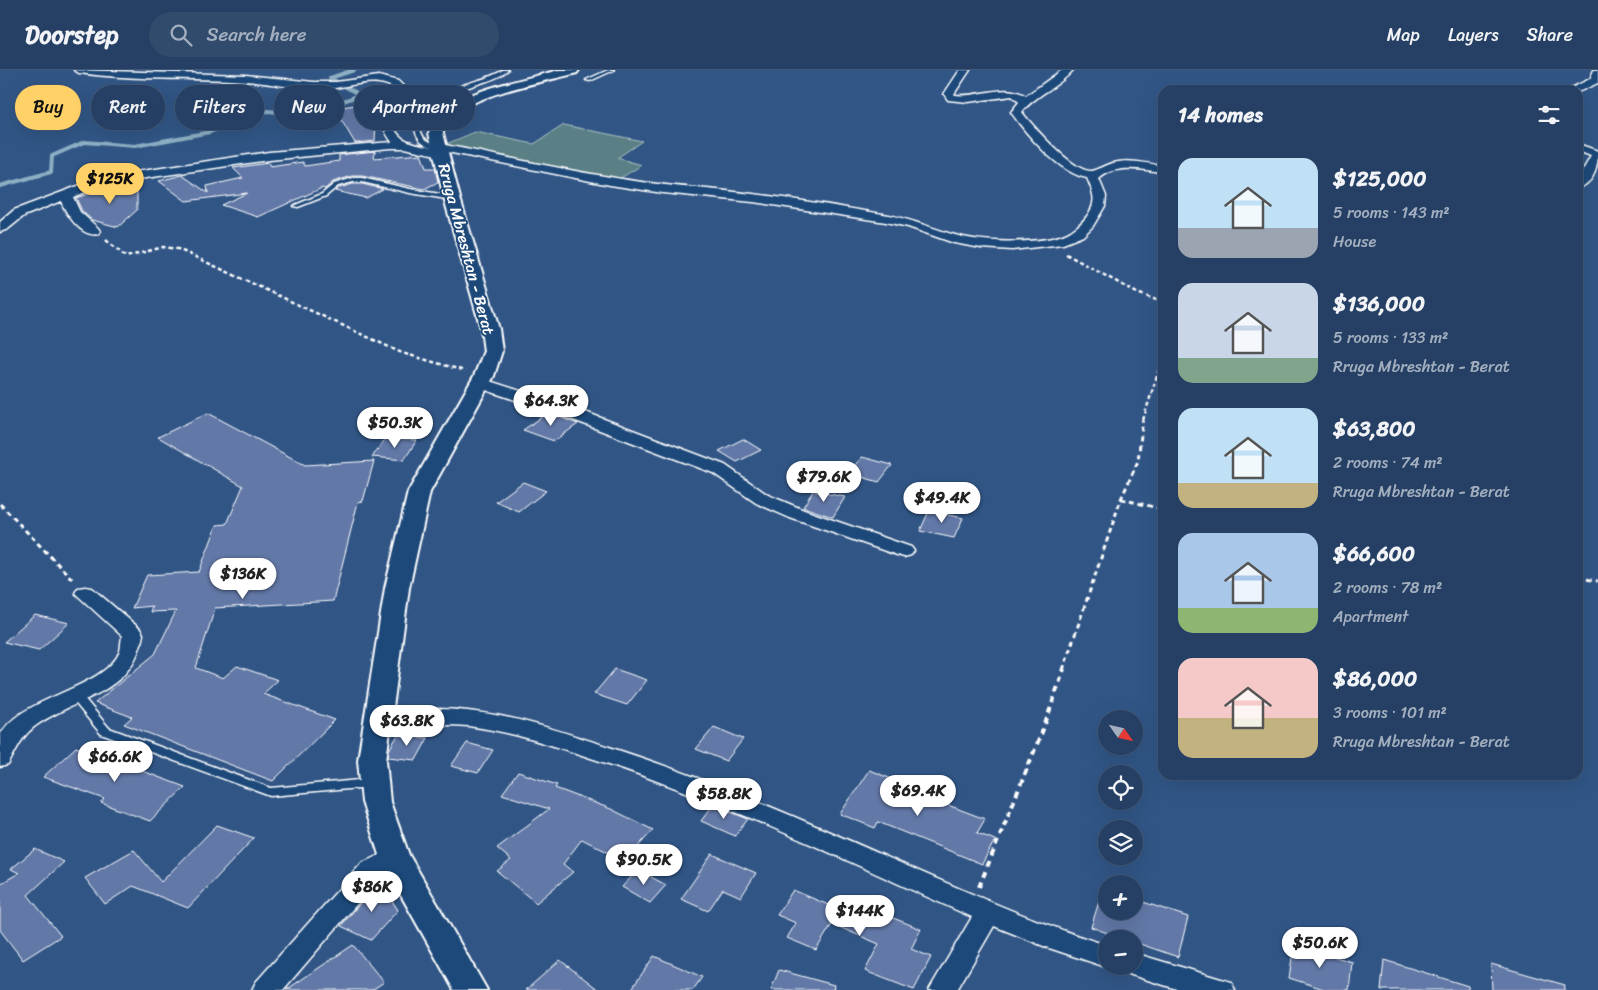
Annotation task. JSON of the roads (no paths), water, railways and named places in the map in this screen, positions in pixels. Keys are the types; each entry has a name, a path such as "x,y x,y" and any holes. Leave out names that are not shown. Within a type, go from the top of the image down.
{"street":[{"path":"79,70 135,76 247,78 323,86 376,79 392,81 401,89 390,111 390,130 396,142 404,146"},
{"path":"966,70 949,94 952,98 975,100 1014,93 1025,101"},
{"path":"1068,70 1038,94 1025,101 1016,112 1023,122 1078,172 1095,175 1104,170 1123,166 1158,169"},
{"path":"1583,86 1594,81 1598,71"},
{"name":"Rruga Mbreshtan - Berat","path":"471,990 395,858 376,802 372,760 397,588 419,492 482,379 493,351 490,328 452,198 436,134 438,119 451,108 472,97 580,75"},
{"path":"0,228 10,223 13,216 19,213 102,180 269,156 404,146 441,149 610,181 663,189 762,199 886,218 912,224 954,240 981,244 1034,245 1063,240 1078,233 1088,223 1099,206 1100,196 1093,178 1095,175"},
{"path":"1583,149 1598,155 1583,180"},
{"path":"66,194 68,207 76,218 93,231"},
{"path":"482,379 719,469 762,499 797,514 904,551"},
{"path":"0,759 14,734 27,721 103,681 123,664 133,647 133,634 85,593"},
{"path":"377,721 447,717 502,725 560,740 657,771 778,820 980,909 1066,944 1098,954"},
{"path":"266,990 371,870 395,858"},
{"path":"943,990 980,909"},
{"path":"1143,967 1221,990"}],"lane":[{"path":"441,149 423,142 419,137 416,119 455,91 497,76 506,70"},
{"path":"580,75 612,70"},
{"path":"296,206 324,195 336,185 353,180 362,180 410,192 452,198"},
{"path":"75,696 105,731 271,792 374,782"}],"waterway":[{"path":"337,82 330,78 354,70"},
{"path":"0,186 51,172 52,156 84,142 135,146 210,132 266,111 308,114 360,95 346,87"}]}
